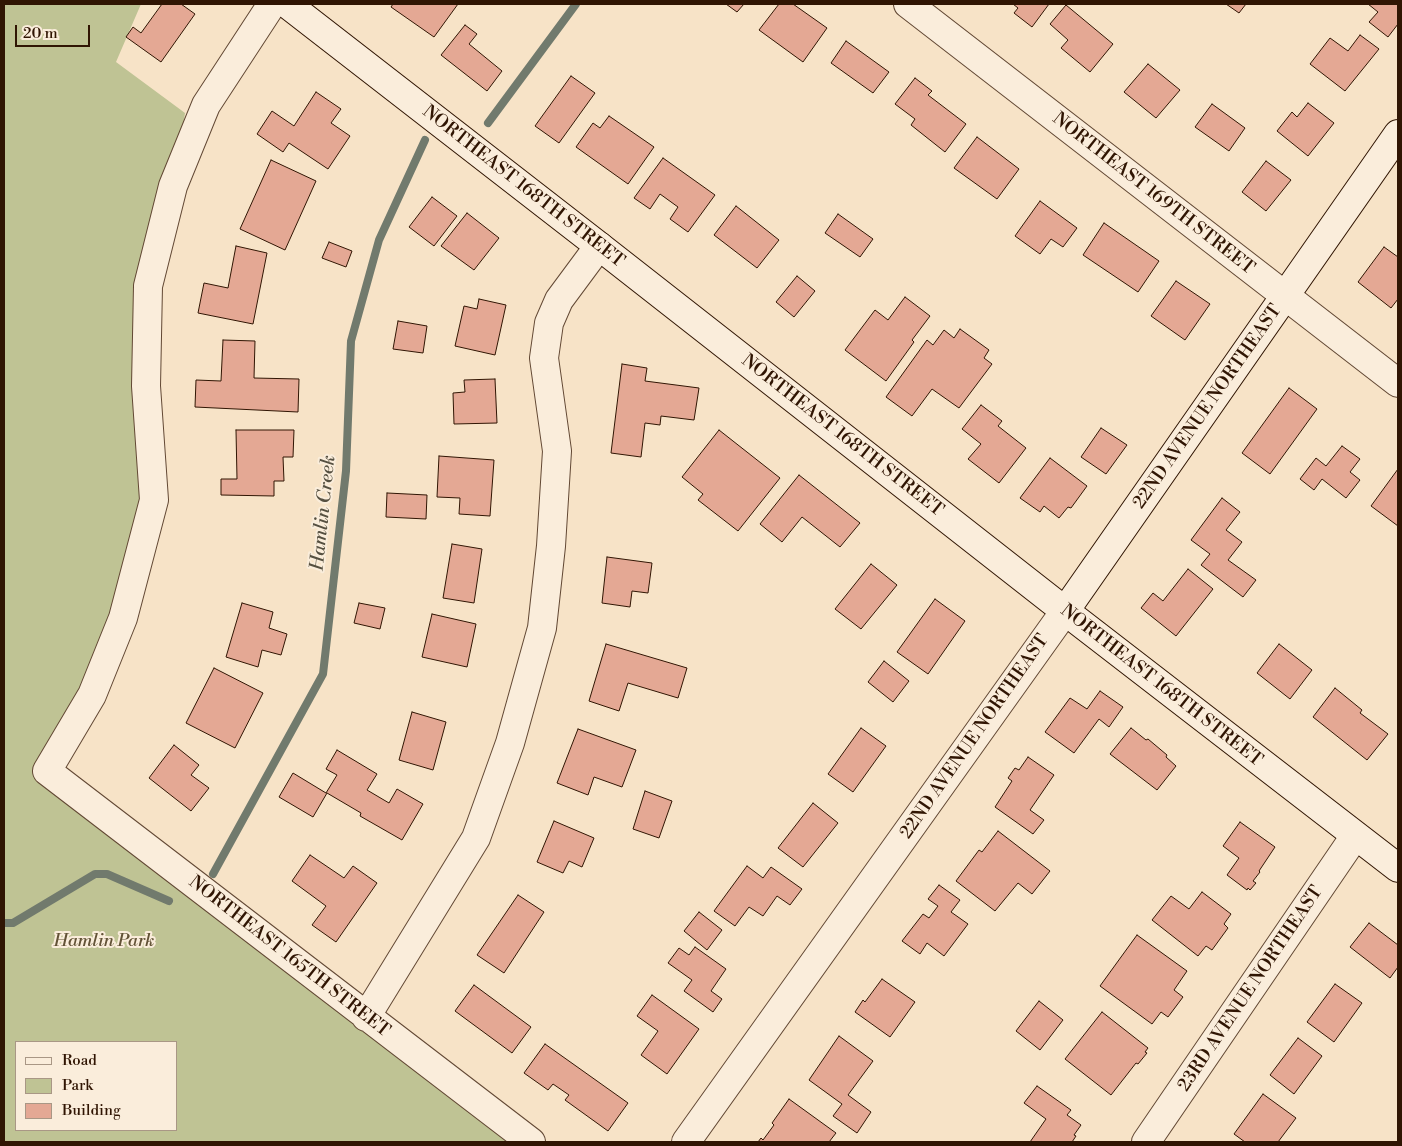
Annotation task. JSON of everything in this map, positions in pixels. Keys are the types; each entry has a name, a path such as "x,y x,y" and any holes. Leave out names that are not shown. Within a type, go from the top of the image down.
{"street":[{"name":"NORTHEAST 165TH STREET","path":"272,4 206,105 173,186 148,286 146,386 154,500 123,618 92,695 47,771 366,1017 532,1142"},
{"name":"NORTHEAST 168TH STREET","path":"286,4 1398,868"},
{"name":"NORTHEAST 169TH STREET","path":"908,4 1398,383"},
{"name":"22ND AVENUE NORTHEAST","path":"686,1142 1065,611 1398,134"},
{"path":"366,1017 476,838 510,743 542,628 551,546 557,451 544,358 549,322 560,300 599,246"},
{"name":"23RD AVENUE NORTHEAST","path":"1146,1142 1355,836"}],"green space":[{"name":"Hamlin Park","path":"4,4 141,4 116,62 185,113 177,165 148,286 154,500 51,774 532,1142 4,1142"}],"building":[{"path":"162,4 181,4 195,14 161,62 126,37 133,27 141,33"},
{"path":"393,4 458,4 434,37 391,7"},
{"path":"726,4 744,4 737,12"},
{"path":"779,4 793,4 827,28 803,62 759,30"},
{"path":"1013,4 1049,4 1032,27 1014,13 1018,8"},
{"path":"1226,4 1246,4 1239,13"},
{"path":"1368,4 1398,4 1398,24 1388,37 1369,22 1378,12"},
{"path":"1066,5 1113,44 1090,72 1061,48 1068,40 1050,24"},
{"path":"465,25 477,34 469,44 502,71 487,91 441,55"},
{"path":"1360,35 1379,49 1345,91 1310,64 1330,38 1348,51"},
{"path":"846,41 889,72 873,93 831,63"},
{"path":"1148,64 1180,90 1156,118 1124,92"},
{"path":"571,76 595,93 559,143 535,126"},
{"path":"915,78 932,91 928,95 966,124 945,152 911,125 915,119 895,104"},
{"path":"316,92 341,109 331,123 350,136 328,169 289,143 283,152 257,134 272,111 294,126"},
{"path":"1308,103 1334,123 1308,156 1277,131 1292,112 1297,117"},
{"path":"1212,104 1245,128 1229,151 1195,127"},
{"path":"609,116 654,147 628,184 576,147 593,123 600,128"},
{"path":"977,137 1019,169 997,199 954,168"},
{"path":"663,158 715,195 688,232 670,219 678,207 660,194 650,209 634,198"},
{"path":"271,160 316,181 285,250 240,229"},
{"path":"1266,161 1291,180 1266,211 1242,192"},
{"path":"432,197 457,216 434,246 409,227"},
{"path":"1040,201 1077,228 1063,247 1051,239 1040,254 1015,236"},
{"path":"736,206 779,240 757,268 714,235"},
{"path":"467,213 499,238 474,270 441,246"},
{"path":"838,214 873,239 860,257 825,233"},
{"path":"1104,223 1159,261 1138,292 1083,255"},
{"path":"329,242 352,251 346,267 322,258"},
{"path":"236,246 267,253 253,324 198,313 204,283 228,288"},
{"path":"1384,247 1398,257 1398,299 1391,308 1358,282"},
{"path":"797,276 815,291 794,317 776,302"},
{"path":"1176,281 1210,304 1185,340 1151,316"},
{"path":"905,297 930,316 886,381 845,350 875,310 888,320"},
{"path":"479,299 506,305 495,355 455,346 464,306 477,309"},
{"path":"398,321 427,326 423,353 393,349"},
{"path":"960,329 989,350 984,358 992,364 959,408 932,389 912,416 886,397 927,340 933,345 944,330 954,338"},
{"path":"223,340 255,341 254,378 299,379 298,412 195,407 196,380 221,381"},
{"path":"622,364 647,368 645,381 699,388 694,420 661,416 660,425 645,423 641,457 611,453"},
{"path":"495,379 497,423 454,424 453,393 465,392 464,380"},
{"path":"1289,388 1317,409 1270,474 1242,453"},
{"path":"981,405 1002,421 998,426 1026,448 999,483 968,459 981,444 962,429"},
{"path":"1101,428 1127,445 1106,474 1081,457"},
{"path":"236,430 294,430 293,457 283,457 284,481 274,481 274,496 221,495 221,479 237,479"},
{"path":"719,430 780,478 738,531 698,500 703,494 682,477"},
{"path":"1342,446 1360,459 1350,472 1360,480 1346,498 1322,479 1314,490 1300,479 1316,458 1326,466"},
{"path":"439,456 494,460 490,516 459,514 460,498 437,497"},
{"path":"1050,458 1087,486 1071,508 1068,507 1059,518 1044,506 1040,512 1020,498"},
{"path":"1398,469 1398,526 1371,506"},
{"path":"799,475 860,523 840,547 802,517 782,542 760,524"},
{"path":"387,493 427,495 426,519 386,517"},
{"path":"1222,498 1240,512 1226,530 1242,542 1228,560 1256,580 1243,597 1201,565 1210,554 1191,540"},
{"path":"452,544 482,549 474,603 443,598"},
{"path":"607,557 652,563 648,593 632,591 630,607 602,603"},
{"path":"871,564 897,585 861,629 835,609"},
{"path":"1188,569 1213,589 1176,636 1141,608 1153,593 1163,601"},
{"path":"935,599 965,621 928,674 897,652"},
{"path":"242,603 273,612 269,628 287,634 281,655 262,650 258,667 226,657"},
{"path":"359,603 385,608 380,629 354,623"},
{"path":"432,614 476,624 467,667 422,657"},
{"path":"606,644 687,668 678,698 628,683 619,711 589,701"},
{"path":"1279,644 1312,670 1290,699 1257,673"},
{"path":"884,661 909,681 893,702 868,682"},
{"path":"214,668 263,693 235,748 186,723"},
{"path":"1335,688 1362,710 1360,713 1388,734 1367,760 1313,717"},
{"path":"1100,691 1123,707 1109,727 1099,719 1074,753 1045,732 1070,698 1087,709"},
{"path":"412,712 446,722 433,770 399,760"},
{"path":"861,728 886,746 853,792 828,774"},
{"path":"1131,728 1167,755 1166,757 1176,766 1157,790 1110,754"},
{"path":"578,729 636,750 622,787 594,777 588,795 557,783"},
{"path":"174,745 199,765 191,775 209,788 191,811 149,778"},
{"path":"337,750 377,774 367,790 389,803 397,789 423,804 402,840 360,816 361,813 327,793 313,817 279,797 293,773 326,793 337,775 326,769"},
{"path":"1028,757 1054,775 1030,810 1044,820 1033,834 995,807 1012,781 1008,778 1015,768 1019,770"},
{"path":"645,791 672,801 659,838 633,829"},
{"path":"813,803 838,823 803,867 778,848"},
{"path":"554,821 594,838 582,867 569,861 563,873 537,862"},
{"path":"1240,822 1275,847 1253,881 1256,883 1250,890 1248,888 1247,890 1227,875 1239,858 1223,846"},
{"path":"998,831 1050,871 1032,894 1018,883 995,911 956,881 979,850 982,852"},
{"path":"310,855 344,878 353,866 377,883 336,942 312,925 326,906 292,881"},
{"path":"747,866 763,878 771,867 802,889 790,905 777,896 763,916 749,907 735,926 714,911"},
{"path":"939,885 960,900 951,912 968,924 944,956 927,943 920,954 902,941 923,914 929,918 938,906 928,899"},
{"path":"1202,892 1231,914 1224,924 1228,928 1212,950 1206,946 1198,956 1152,920 1171,896 1189,909"},
{"path":"518,895 544,912 504,973 477,955"},
{"path":"699,912 722,930 707,950 684,931"},
{"path":"1369,923 1398,945 1398,967 1390,978 1350,947"},
{"path":"1137,935 1187,971 1174,990 1183,997 1168,1017 1161,1012 1152,1024 1100,986"},
{"path":"695,947 726,969 711,991 722,999 713,1012 684,991 692,980 668,963 679,948 689,955"},
{"path":"882,979 915,1002 890,1037 855,1012"},
{"path":"1335,984 1362,1003 1334,1042 1307,1022"},
{"path":"474,985 531,1027 512,1053 455,1011"},
{"path":"652,995 699,1029 667,1074 641,1055 658,1031 637,1016"},
{"path":"1039,1001 1063,1020 1040,1050 1016,1031"},
{"path":"1102,1012 1148,1048 1145,1052 1147,1053 1138,1064 1136,1063 1111,1095 1065,1059"},
{"path":"839,1036 873,1061 848,1095 871,1112 857,1133 833,1116 842,1104 809,1080"},
{"path":"1298,1038 1322,1056 1294,1094 1270,1075"},
{"path":"545,1044 628,1103 608,1131 565,1100 569,1095 553,1084 548,1090 524,1073"},
{"path":"1037,1086 1071,1110 1067,1115 1081,1125 1074,1135 1076,1136 1072,1142 1030,1142 1046,1119 1024,1103"},
{"path":"1263,1094 1296,1118 1278,1142 1245,1142 1234,1134"},
{"path":"789,1099 836,1133 829,1142 758,1142 761,1138 763,1140 774,1125 772,1123"}],"waterway":[{"name":"Hamlin Creek","path":"488,123 576,4"},
{"name":"Hamlin Creek","path":"213,874 323,674 346,471 351,341 379,240 425,140"},
{"name":"Hamlin Creek","path":"4,923 13,923 95,874 107,874 169,901"}]}
